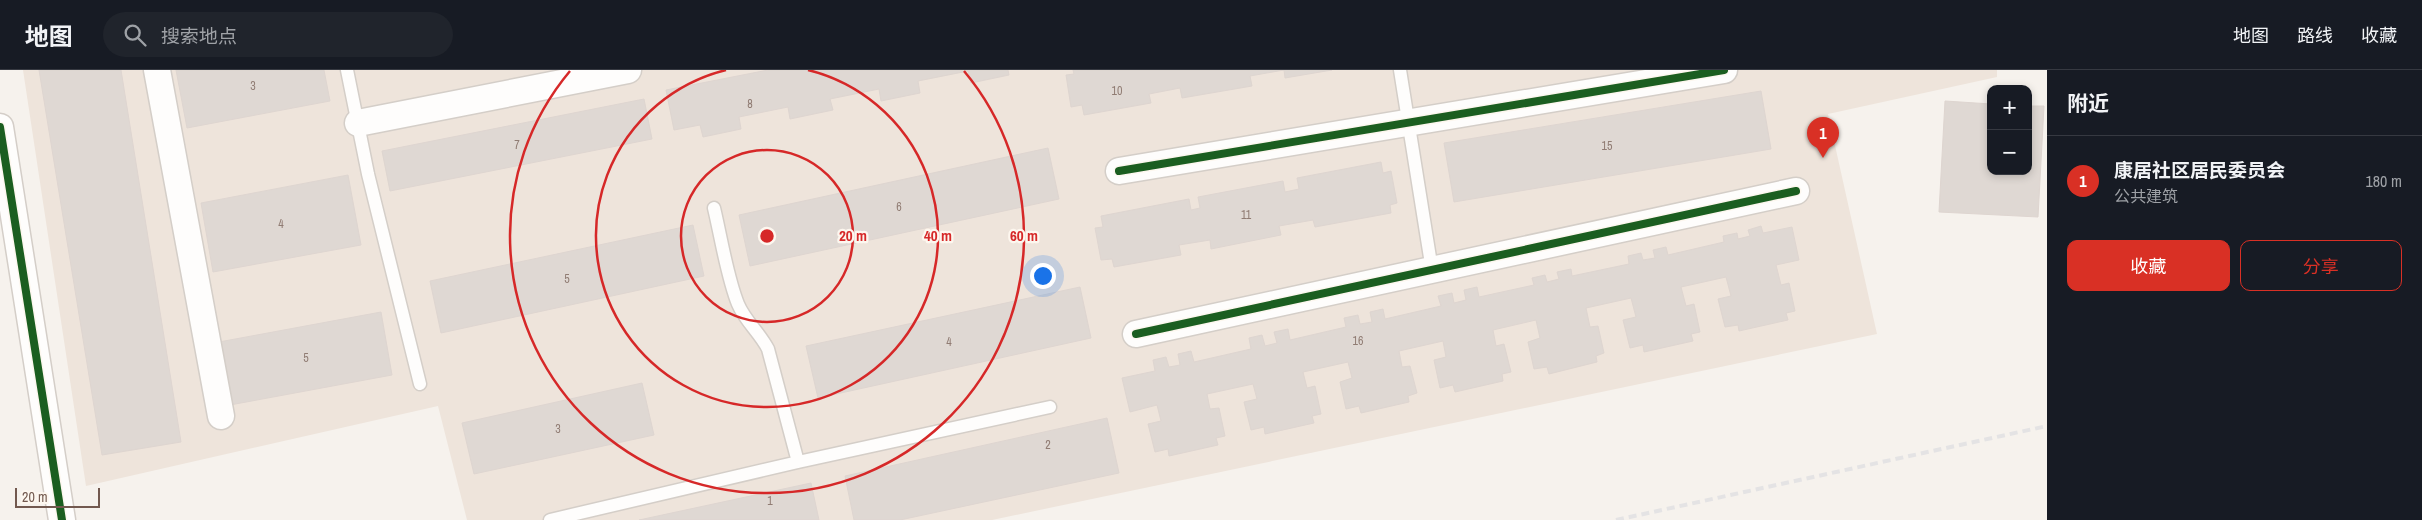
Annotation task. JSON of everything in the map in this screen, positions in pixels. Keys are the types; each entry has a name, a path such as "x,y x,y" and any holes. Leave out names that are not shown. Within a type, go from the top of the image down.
{"street":[{"path":"157,70 220,416"},
{"path":"358,123 628,70"},
{"path":"1119,171 1724,70"},
{"path":"0,127 62,520"},
{"path":"1136,334 1796,191"}],"lane":[{"path":"347,70 420,384"},
{"path":"1400,70 1432,270"},
{"path":"714,208 738,304 748,322 761,335 768,349 798,462"},
{"path":"550,520 798,462 1050,407"}],"shaded area":[{"path":"23,70 1997,70 1997,77 1828,114 1877,334 992,520 467,520 438,406 86,486"}],"building":[{"path":"39,70 121,70 181,442 102,455"},
{"path":"176,70 324,70 330,101 187,128"},
{"path":"768,70 1008,70 1009,75 971,83 968,71 918,81 920,93 881,101 879,89 830,99 833,110 790,119 788,107 739,117 741,129 703,137 700,125 674,130 666,90"},
{"path":"1073,70 1284,70 1250,76 1252,86 1182,98 1180,88 1149,94 1151,103 1084,115 1082,105 1071,107 1066,75 1074,74"},
{"path":"1284,70 1332,70 1285,78"},
{"path":"1761,91 1771,149 1454,202 1444,143"},
{"path":"644,99 652,139 390,191 382,151"},
{"path":"1945,101 1987,104 1987,175 2032,175 2032,106 2044,106 2038,217 1939,212"},
{"path":"1048,148 1059,199 750,266 739,215"},
{"path":"1381,162 1383,173 1391,171 1397,203 1390,205 1391,213 1315,227 1313,220 1279,226 1281,235 1211,249 1210,240 1179,245 1181,255 1114,267 1112,259 1101,260 1095,228 1103,227 1101,216 1189,199 1191,210 1200,208 1198,197 1283,181 1285,192 1299,189 1297,178"},
{"path":"348,175 361,245 213,272 201,203"},
{"path":"693,225 704,276 441,333 430,281"},
{"path":"1761,226 1763,233 1792,227 1799,260 1776,265 1781,285 1789,283 1795,311 1786,313 1788,320 1739,331 1738,325 1725,327 1718,299 1731,296 1726,277 1681,287 1686,306 1694,304 1700,332 1691,334 1693,341 1644,352 1643,345 1630,348 1623,320 1636,317 1631,298 1586,308 1590,327 1598,326 1604,353 1596,356 1597,362 1549,374 1547,367 1534,369 1528,342 1540,338 1536,320 1493,330 1496,346 1504,344 1511,372 1502,374 1503,381 1455,392 1453,385 1440,388 1434,360 1446,357 1443,341 1399,351 1402,367 1410,366 1417,393 1408,396 1409,402 1361,413 1359,406 1346,409 1340,382 1352,378 1348,362 1303,372 1307,388 1315,386 1321,414 1312,416 1314,423 1265,434 1264,427 1251,430 1244,402 1257,399 1253,384 1207,394 1210,409 1219,408 1225,436 1216,438 1218,445 1169,456 1168,449 1155,452 1148,424 1161,421 1157,405 1130,412 1122,378 1155,371 1153,360 1166,357 1169,367 1180,365 1178,354 1191,351 1194,362 1251,349 1249,338 1262,335 1265,346 1277,343 1274,332 1288,329 1290,340 1346,327 1344,318 1358,315 1360,324 1372,322 1370,312 1383,309 1385,319 1441,306 1438,296 1452,293 1454,303 1466,300 1464,290 1477,287 1479,297 1534,285 1532,278 1545,275 1547,282 1559,279 1557,272 1571,269 1572,276 1629,264 1628,256 1641,253 1643,260 1655,258 1653,250 1666,247 1668,255 1724,242 1723,236 1737,233 1738,239 1750,236 1748,230"},
{"path":"1080,287 1091,338 818,398 806,346"},
{"path":"381,312 392,375 230,405 219,342"},
{"path":"642,383 654,435 474,474 462,423"},
{"path":"1107,418 1119,473 900,520 854,520 845,476"},
{"path":"811,483 819,520 639,520"}],"railway":[{"path":"1616,520 2047,426"}],"cycle path":[{"path":"1119,171 1724,70"},
{"path":"0,127 62,520"},
{"path":"1136,334 1796,191"}],"place":[{"name":"康居社区居民委员会","path":"1823,158"}]}
